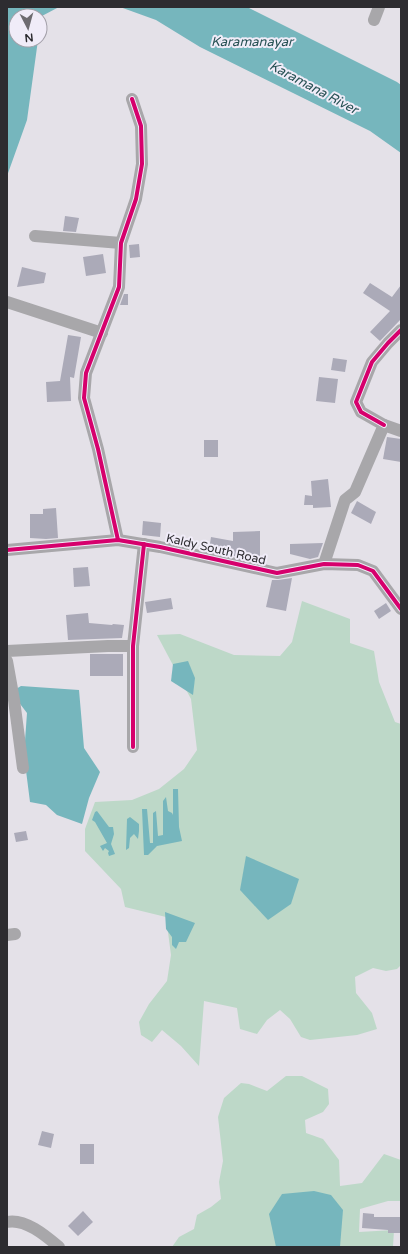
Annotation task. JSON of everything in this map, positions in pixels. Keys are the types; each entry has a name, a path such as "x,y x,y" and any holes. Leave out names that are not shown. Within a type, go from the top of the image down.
{"street":[{"path":"374,20 379,7"},
{"path":"118,540 98,449 84,398 86,373 119,287 121,243 136,199 142,164 141,126 132,99"},
{"path":"35,236 121,243"},
{"path":"7,302 102,332"},
{"path":"401,330 372,362 356,402 361,412 384,425 401,431"},
{"path":"324,564 345,500 355,492 384,425"},
{"name":"Kaldy South Road","path":"7,550 118,540 144,544 277,573 324,564 358,565 373,571 401,609"},
{"path":"133,747 133,646 144,544"},
{"path":"7,651 133,646"},
{"path":"7,661 24,768"},
{"path":"7,1222 23,1223 41,1232 59,1247"}],"green space":[{"path":"302,601 350,619 350,643 374,651 379,682 395,722 401,724 401,965 397,969 386,971 373,968 355,977 356,993 372,1013 377,1029 357,1035 310,1040 301,1037 290,1019 280,1010 267,1020 257,1034 240,1029 237,1008 204,1001 199,1066 181,1046 162,1030 152,1042 141,1035 139,1022 149,1004 167,981 171,955 166,917 125,907 121,889 85,851 85,829 95,802 132,800 159,789 184,769 197,750 191,699 157,635 180,634 234,655 280,656 292,642"},
{"path":"286,1076 302,1076 328,1089 329,1104 323,1112 305,1120 306,1133 323,1139 339,1160 340,1186 362,1183 384,1154 401,1160 401,1201 388,1201 360,1209 359,1232 394,1230 393,1247 172,1247 179,1237 194,1229 197,1215 221,1199 219,1182 223,1161 218,1117 224,1098 241,1083 249,1084 267,1091"}],"water":[{"path":"7,7 59,7 48,13 48,8 8,8 8,48 37,48 27,120 7,176"},
{"name":"Karamanayar","path":"120,7 247,7 397,82 401,85 401,153 370,131 200,47 156,20"},
{"path":"188,661 195,678 193,695 171,681 173,664"},
{"path":"21,686 79,690 84,748 100,772 89,798 82,824 57,815 46,805 30,802 24,755 27,713 11,692"},
{"path":"173,789 178,789 179,827 182,841 157,846 148,855 144,855 142,809 147,809 150,843 153,843 153,813 156,811 158,836 163,835 163,801 166,797 168,811 173,815"},
{"path":"97,811 109,827 113,827 114,834 111,844 115,854 109,856 109,851 105,848 103,851 100,846 107,843 95,822 92,820 95,812"},
{"path":"130,817 139,824 139,831 138,839 134,834 130,838 129,848 126,850 127,819"},
{"path":"246,856 299,879 291,904 268,920 240,890"},
{"path":"165,912 195,923 186,942 179,942 176,949 172,945 172,937 166,929"},
{"path":"314,1191 331,1195 343,1210 340,1247 276,1247 269,1214 282,1194"}],"building":[{"path":"65,216 79,218 76,232 63,231"},
{"path":"139,244 140,257 130,258 129,245"},
{"path":"103,254 106,273 86,276 83,257"},
{"path":"22,267 46,273 44,283 17,287"},
{"path":"370,283 392,297 401,285 401,319 380,341 370,332 390,311 363,293"},
{"path":"124,294 128,294 128,305 120,305"},
{"path":"68,335 81,337 74,378 70,377 71,401 47,402 46,382 60,381"},
{"path":"333,358 347,360 345,372 331,370"},
{"path":"319,377 338,379 335,403 316,401"},
{"path":"387,437 401,439 401,462 383,459"},
{"path":"204,440 218,440 218,457 204,457"},
{"path":"328,479 331,507 313,508 313,505 304,505 305,495 312,496 311,481"},
{"path":"357,501 376,512 371,524 351,513"},
{"path":"56,508 58,538 30,538 30,514 43,514 43,509"},
{"path":"143,521 161,523 160,537 142,535"},
{"path":"260,531 260,557 240,557 233,556 233,554 209,550 211,537 233,541 233,532"},
{"path":"323,543 318,557 310,559 290,554 290,544"},
{"path":"88,567 90,586 74,587 73,568"},
{"path":"292,578 286,611 266,607 272,580"},
{"path":"171,598 173,609 147,613 145,602"},
{"path":"386,603 391,611 379,619 374,611"},
{"path":"88,613 89,623 124,625 122,638 68,640 66,615"},
{"path":"90,654 123,654 123,676 90,676"},
{"path":"26,831 28,840 16,842 14,833"},
{"path":"42,1131 54,1134 51,1148 38,1145"},
{"path":"80,1144 94,1144 94,1164 80,1164"},
{"path":"83,1211 93,1222 78,1236 68,1226"},
{"path":"363,1213 374,1214 374,1217 401,1217 400,1233 388,1233 388,1230 362,1228"}],"cycle path":[{"path":"118,540 98,449 84,398 86,373 119,287 121,243 136,199 142,164 141,126 132,99"},
{"path":"384,425 361,412 356,402 372,362 401,330"},
{"path":"7,550 118,540 160,547 277,573 324,564 358,565 373,571 401,609"},
{"path":"133,747 133,646 144,544"}],"water label":[{"name":"Karamana River","path":"314,87"}]}
